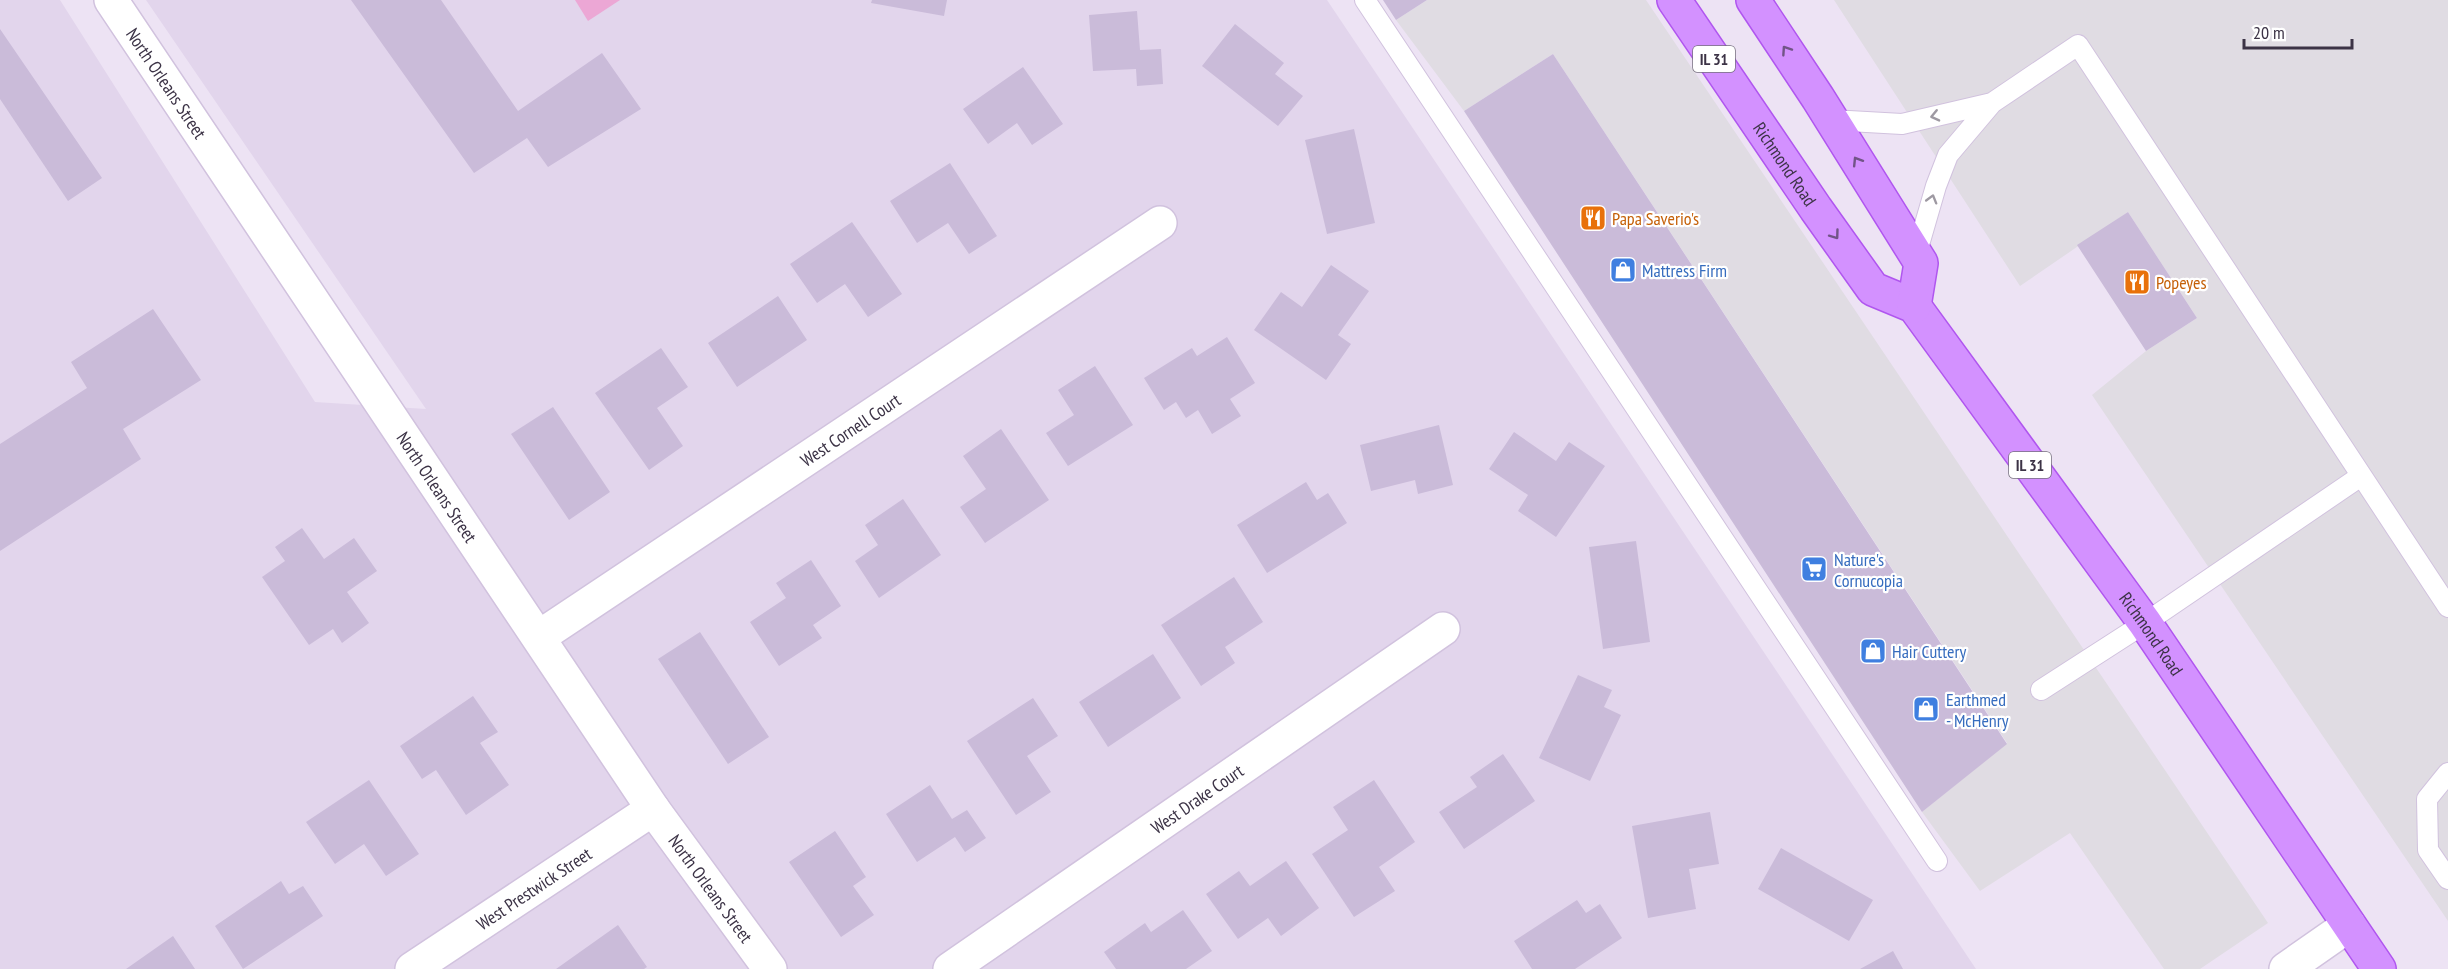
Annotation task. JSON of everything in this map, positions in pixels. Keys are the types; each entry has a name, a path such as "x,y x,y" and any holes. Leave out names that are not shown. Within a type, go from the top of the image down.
{"main road":[{"name":"Richmond Road","path":"1674,0 1873,289 1914,306 2145,624 2379,969"},
{"path":"1753,0 1921,263 1914,306"}],"street":[{"name":"North Orleans Street","path":"111,0 653,809 770,969"},
{"name":"West Cornell Court","path":"539,637 1161,223"},
{"name":"West Drake Court","path":"950,969 1443,629"},
{"name":"West Prestwick Street","path":"412,969 653,809"},
{"path":"2286,969 2349,925"}],"lane":[{"path":"1365,0 1937,861"},
{"path":"1916,255 1936,186 1948,155 1992,103 2078,45 2448,607"},
{"path":"1831,120 1902,124 1992,103"},
{"path":"2041,690 2145,624 2361,476"},
{"path":"2448,773 2427,799 2428,850 2448,879"}],"shaded area":[{"path":"0,0 60,0 315,402 426,409 146,0 1327,0 1976,969 0,969"},
{"path":"575,0 620,0 588,21"},
{"path":"1427,0 1646,0 2268,923 2200,969 2164,969 2070,833 1980,891 1922,812 2007,743 1553,54 1464,111 1396,20"},
{"path":"1834,0 2448,0 2448,921 2092,395 2146,351 2197,318 2128,212 2020,286"}],"building":[{"path":"351,0 441,0 518,111 602,53 641,109 548,167 527,138 474,173"},
{"path":"872,0 947,0 944,16 871,3"},
{"path":"1383,0 1427,0 1396,20"},
{"path":"1137,11 1140,50 1161,49 1163,84 1137,86 1136,69 1093,71 1089,15"},
{"path":"1235,24 1284,63 1275,74 1303,96 1278,126 1202,66"},
{"path":"0,29 102,178 68,201 0,99"},
{"path":"1553,54 2007,744 1922,812 1464,111"},
{"path":"1023,67 1063,124 1032,145 1017,123 988,144 963,109"},
{"path":"1354,129 1375,223 1327,234 1305,140"},
{"path":"950,163 997,236 969,254 948,223 917,243 890,201"},
{"name":"Popeyes","path":"2128,212 2197,318 2146,351 2077,245"},
{"path":"852,222 902,294 868,317 845,284 817,303 790,264"},
{"path":"1331,265 1369,291 1338,335 1351,344 1326,380 1254,330 1281,292 1302,307"},
{"path":"778,296 807,340 737,387 708,343"},
{"path":"153,309 201,380 123,429 141,459 0,551 0,444 87,388 71,362"},
{"path":"1227,337 1255,383 1230,399 1241,416 1212,434 1198,410 1186,418 1176,402 1164,410 1144,378 1192,348 1197,356"},
{"path":"661,348 688,387 657,408 683,446 649,470 595,393"},
{"path":"1095,366 1133,425 1068,466 1046,433 1074,415 1058,390"},
{"path":"553,407 610,492 569,520 511,434"},
{"path":"1439,425 1453,485 1418,494 1415,480 1371,491 1360,445"},
{"path":"1001,429 1049,500 985,543 960,507 986,489 963,456"},
{"path":"1514,432 1556,461 1569,442 1605,466 1556,537 1518,511 1528,495 1489,469"},
{"path":"1306,482 1317,500 1328,493 1347,523 1267,573 1237,525"},
{"path":"903,499 941,555 879,598 855,561 878,545 865,525"},
{"path":"302,528 324,559 354,538 377,571 347,592 369,623 342,643 333,629 309,645 262,577 285,561 275,547"},
{"path":"1636,541 1650,642 1603,649 1589,547"},
{"path":"811,560 841,606 813,625 822,638 779,666 750,622 786,598 776,583"},
{"path":"1234,577 1263,622 1225,647 1235,663 1201,686 1161,625"},
{"path":"700,632 769,737 728,764 658,659"},
{"path":"1153,654 1181,698 1108,747 1079,702"},
{"path":"1578,675 1612,690 1604,707 1621,715 1590,781 1539,758"},
{"path":"473,696 498,732 480,743 509,785 466,815 436,770 422,779 400,746"},
{"path":"1033,698 1058,736 1027,756 1051,792 1016,815 967,741"},
{"path":"1503,754 1535,801 1464,849 1439,812 1477,787 1470,777"},
{"path":"369,780 419,854 386,876 364,844 335,864 306,822"},
{"path":"1374,780 1415,842 1379,867 1395,891 1354,917 1312,854 1348,830 1333,807"},
{"path":"930,785 952,819 967,810 986,838 965,852 955,837 917,862 886,814"},
{"path":"1710,812 1719,864 1689,869 1696,909 1648,918 1632,826"},
{"path":"835,831 866,877 853,886 874,915 841,937 789,862"},
{"path":"1781,848 1873,900 1849,941 1758,889"},
{"path":"1286,861 1319,908 1281,936 1268,918 1238,939 1206,894 1239,871 1250,886"},
{"path":"281,881 289,894 303,886 323,916 243,969 215,926"},
{"path":"1577,900 1586,913 1600,904 1622,938 1575,969 1532,969 1514,941"},
{"path":"1183,910 1212,951 1186,969 1116,969 1104,952 1145,923 1151,932"},
{"path":"618,925 647,967 644,969 556,969"},
{"path":"173,936 195,969 126,969"},
{"path":"1893,951 1903,969 1860,969"}],"place":[{"name":"Papa Saverio's","path":"1593,218"},
{"name":"Mattress Firm","path":"1623,270"},
{"name":"Popeyes","path":"2137,282"},
{"name":"Nature's Cornucopia","path":"1814,569"},
{"name":"Hair Cuttery","path":"1873,651"},
{"name":"Earthmed - McHenry","path":"1926,709"}]}
